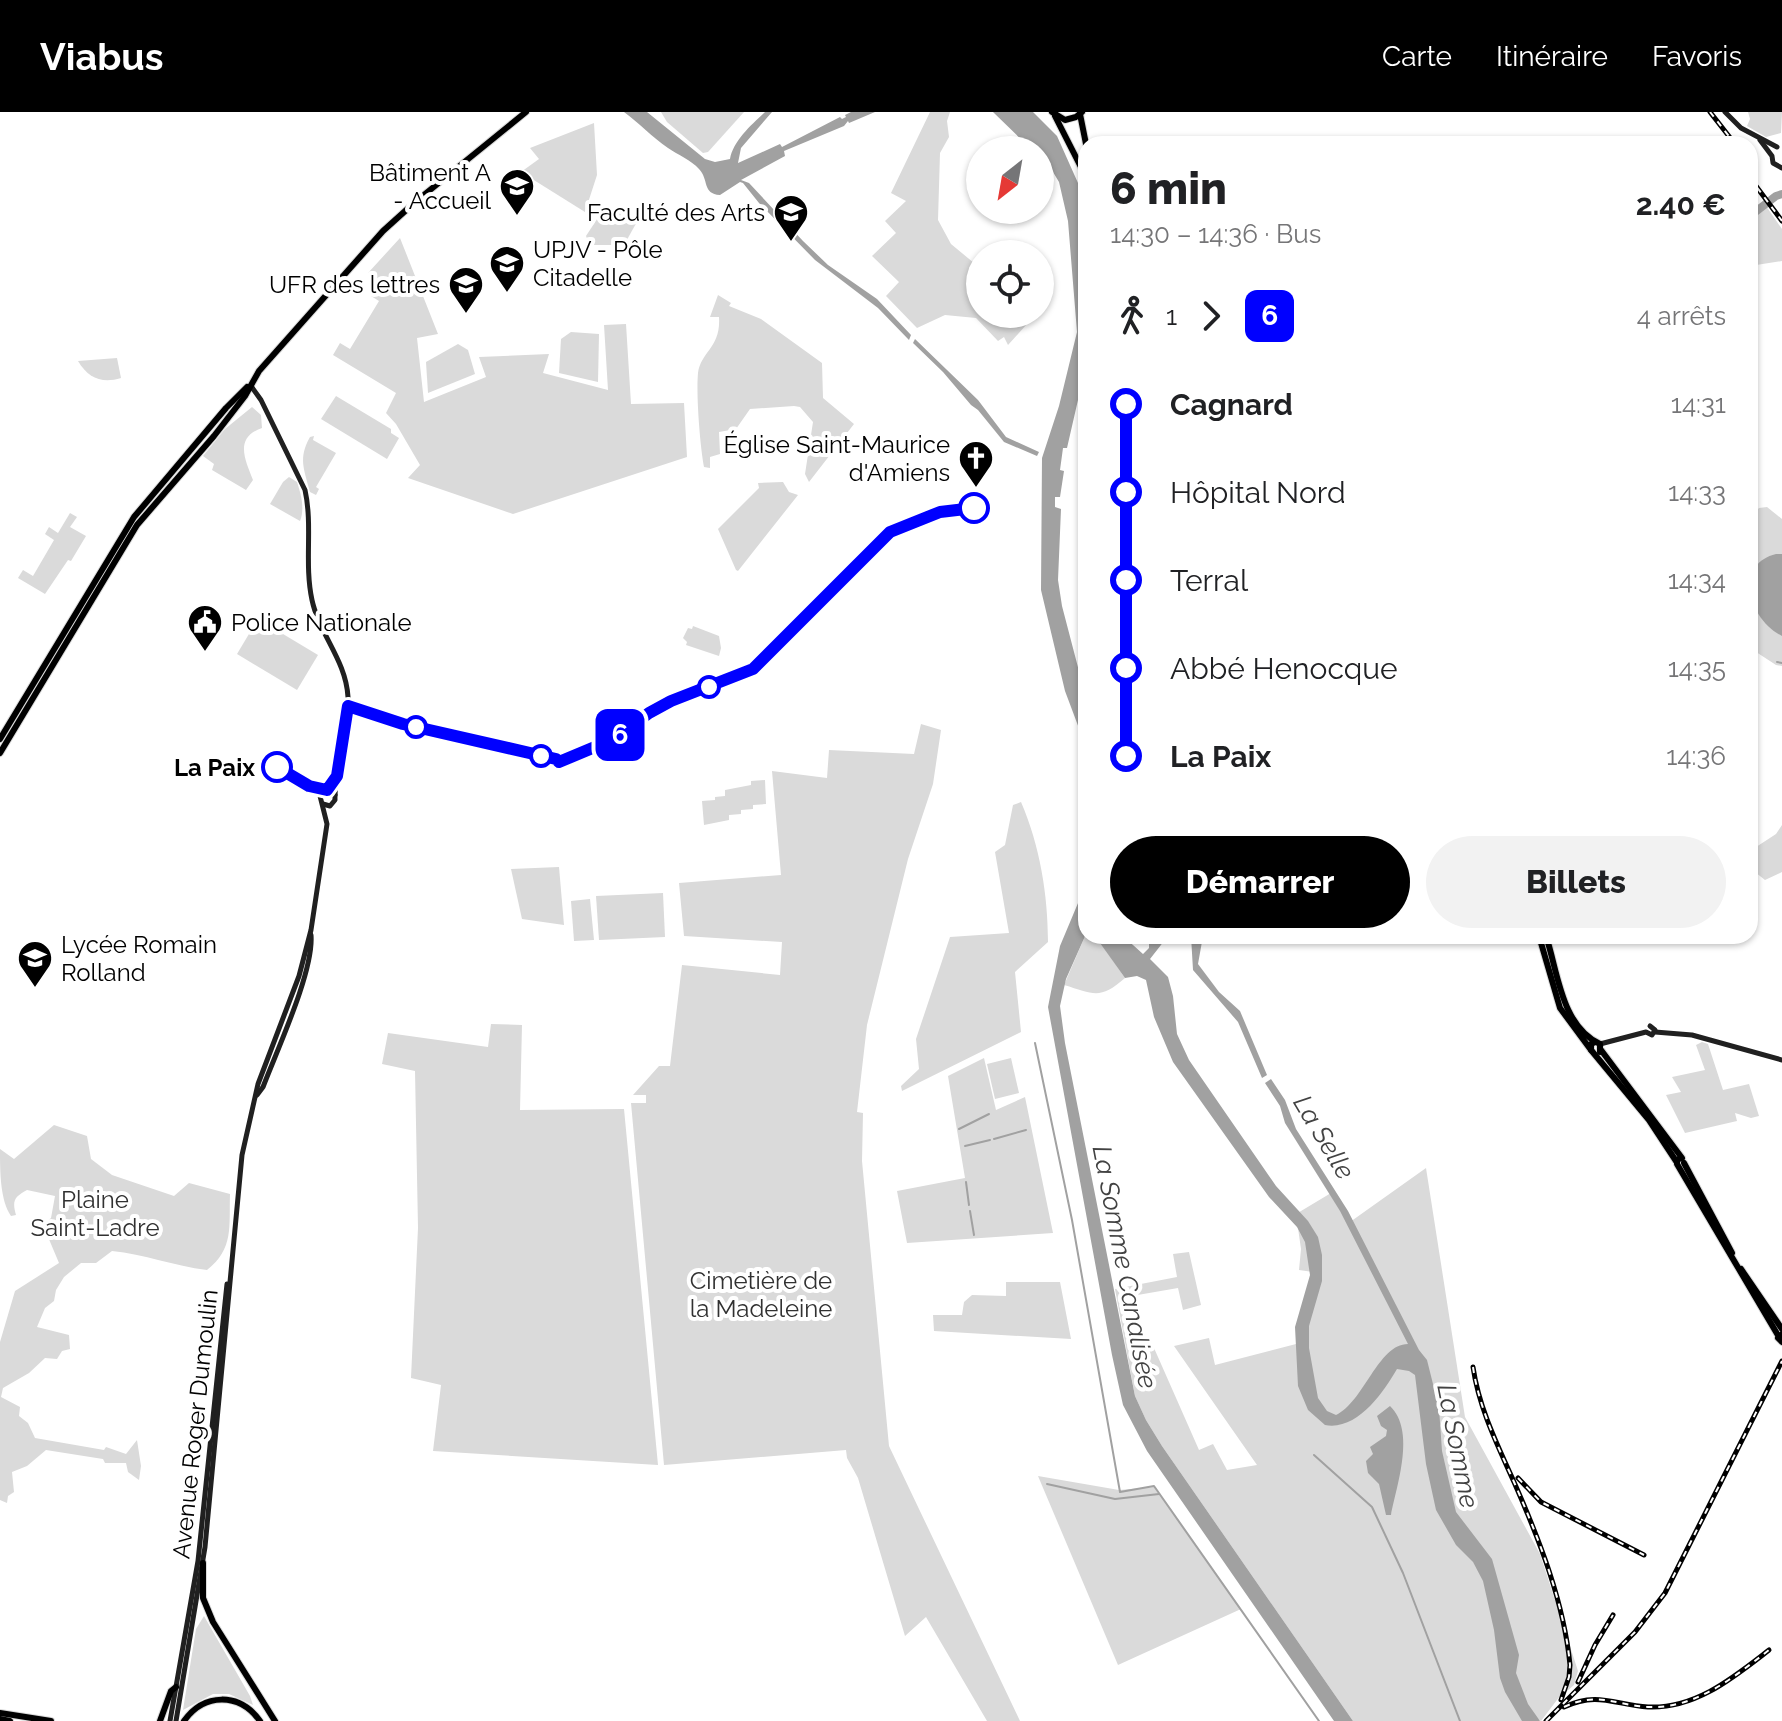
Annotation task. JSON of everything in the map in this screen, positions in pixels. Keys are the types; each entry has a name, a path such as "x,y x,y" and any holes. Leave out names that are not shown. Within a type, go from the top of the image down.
{"main road":[{"path":"0,753 137,525 214,436 252,387 259,371 383,231 526,112"},
{"path":"1725,112 1753,136"},
{"path":"1053,114 1065,120 1081,113 1085,136"},
{"path":"1053,114 1078,162"},
{"path":"1759,140 1779,146 1772,156"},
{"path":"1759,140 1772,156 1773,163 1782,168"},
{"path":"0,739 134,517 226,408 252,387"},
{"path":"252,387 296,470 308,504 308,576 313,602 344,671 346,716 334,802 326,805"},
{"path":"229,1279 242,1155 256,1095 263,1087 311,952 311,930 326,837 326,805 320,796 337,776"},
{"path":"327,790 335,795"},
{"path":"1541,944 1560,1008 1680,1162"},
{"path":"1548,944 1567,1008 1577,1024 1599,1045 1680,1162 1781,1336"},
{"path":"1592,1051 1591,1044 1599,1045 1655,1032 1692,1035 1782,1060"},
{"name":"Avenue Roger Dumoulin","path":"173,1721 203,1563 229,1279"},
{"name":"Avenue Roger Dumoulin","path":"173,1721 198,1561 225,1291 229,1279"},
{"path":"203,1563 203,1598 213,1622 275,1721"},
{"path":"160,1721 171,1691 176,1687"},
{"path":"184,1721 201,1704 219,1699 247,1707 260,1721"},
{"path":"0,1713 51,1721"},
{"path":"0,1719 10,1721"}],"green space":[{"path":"661,112 744,112 708,152 703,153 667,122"},
{"path":"930,112 950,112 947,121 949,137 940,153 938,220 951,244 966,256 966,317 945,315 917,328 886,296 899,282 872,256 896,233 885,221 906,201 891,193"},
{"path":"1748,112 1782,112 1781,133 1766,137 1747,126 1750,119"},
{"path":"594,123 597,175 585,212 521,172 539,159 530,148"},
{"path":"1766,206 1782,229 1782,261 1758,265 1758,214"},
{"path":"605,207 638,220 624,245 590,245 586,236"},
{"path":"400,238 438,334 417,338 424,402 486,377 479,357 549,354 543,373 608,390 604,325 626,324 631,404 684,403 687,457 513,514 408,478 420,465 386,413 396,393 333,355 340,343 350,349 379,301 371,296 379,282 368,273"},
{"path":"718,295 731,303 729,306 761,319 822,363 823,398 854,424 809,482 805,474 813,422 800,407 794,406 750,409 736,429 719,432 720,454 710,457 710,468 704,467 698,373 717,336 719,317 710,317"},
{"path":"986,328 1023,328 1008,345 1004,337 998,341"},
{"path":"571,332 599,334 598,382 559,373 561,339"},
{"path":"458,344 468,350 475,374 428,393 426,362"},
{"path":"117,358 121,378 108,380 86,372 78,361"},
{"path":"336,396 391,429 391,433 399,438 387,459 321,419"},
{"path":"252,407 261,415 262,428 253,432 245,443 245,457 253,480 246,490 212,470 214,464 203,456 225,429"},
{"path":"314,436 313,440 336,453 316,487 319,489 316,495 310,492 303,464 306,444"},
{"path":"289,477 297,482 300,491 300,521 270,504"},
{"path":"783,482 789,492 798,495 736,570 718,529 759,488 758,483"},
{"path":"1767,507 1782,519 1782,666 1758,653 1759,508"},
{"path":"70,513 77,517 70,527 86,536 45,594 18,578 23,570 33,576 54,540 45,534 49,527 58,533"},
{"path":"258,619 318,655 297,690 237,654"},
{"path":"693,626 719,636 719,656 686,645 683,638 688,628 692,629"},
{"name":"Cimetière de la Madeleine","path":"921,724 941,730 933,784 908,859 867,1025 857,1112 863,1113 862,1161 889,1446 1020,1721 987,1721 926,1617 905,1636 858,1478 846,1450 664,1465 631,1103 646,1103 646,1095 633,1095 659,1066 670,1066 682,965 780,975 782,942 684,936 679,883 781,875 772,771 827,778 829,750 914,754"},
{"path":"765,780 766,804 753,805 753,809 741,810 741,814 729,815 729,820 704,825 702,801 725,796 725,790 751,785 751,781"},
{"path":"1021,802 1042,871 1048,942 1015,972 1021,1032 902,1091 901,1086 919,1069 916,1039 950,937 1009,933 995,852 1005,845 1013,805"},
{"path":"1782,825 1782,872 1765,880 1758,874 1758,846 1776,834"},
{"path":"559,867 564,925 522,919 511,869"},
{"path":"663,893 665,937 599,940 596,896"},
{"path":"590,899 594,940 574,941 571,901"},
{"path":"1082,944 1101,944 1125,978 1109,990 1096,993 1064,985"},
{"path":"491,1024 522,1025 520,1110 624,1109 658,1465 433,1451 441,1385 411,1378 418,1228 415,1071 382,1064 388,1033 488,1047"},
{"path":"1702,1042 1708,1044 1723,1090 1749,1084 1759,1116 1751,1118 1735,1113 1737,1121 1685,1133 1666,1095 1681,1092 1672,1077 1705,1070 1696,1045"},
{"path":"984,1058 996,1110 1025,1097 1053,1233 907,1243 897,1191 965,1178 948,1076"},
{"path":"1011,1058 1019,1093 995,1099 987,1064"},
{"name":"Plaine Saint-Ladre","path":"54,1125 87,1136 91,1159 112,1175 174,1196 189,1183 230,1194 228,1236 222,1254 207,1270 112,1251 96,1263 81,1263 64,1277 54,1301 45,1308 37,1327 69,1335 70,1349 62,1351 57,1359 45,1358 29,1373 3,1388 1,1397 20,1407 19,1416 28,1423 35,1438 104,1450 106,1447 126,1454 137,1440 141,1466 139,1480 128,1472 126,1463 105,1463 103,1459 46,1450 27,1466 12,1472 14,1492 8,1496 7,1503 0,1500 0,1342 15,1291 59,1263 43,1225 51,1218 55,1196 27,1190 15,1200 16,1215 11,1216 3,1194 0,1149 14,1159"},
{"path":"1426,1168 1465,1417 1540,1554 1578,1671 1574,1685 1563,1692 1541,1721 1529,1713 1514,1671 1514,1652 1493,1565 1453,1515 1438,1446 1439,1408 1426,1366 1418,1354 1406,1348 1388,1358 1340,1418 1329,1415 1315,1401 1297,1353 1304,1395 1320,1420 1333,1424 1349,1419 1395,1365 1406,1365 1418,1372 1441,1510 1487,1584 1509,1694 1523,1721 1353,1721 1162,1446 1135,1396 1115,1289 1177,1277 1173,1254 1189,1252 1201,1305 1183,1310 1178,1288 1126,1297 1136,1351 1154,1348 1199,1450 1213,1444 1227,1470 1257,1465 1174,1346 1209,1338 1215,1365 1296,1344 1297,1327 1313,1272 1299,1270 1301,1249 1296,1214 1331,1193 1350,1222"},
{"path":"1006,1282 1060,1282 1071,1339 934,1331 933,1315 962,1315 964,1302 972,1295 1006,1296"},
{"path":"1038,1476 1119,1490 1154,1487 1241,1609 1118,1665"},
{"path":"204,1616 253,1705 229,1694 213,1694 183,1710 196,1629"}],"shaded area":[{"path":"624,112 647,112 705,159 715,162 730,159 743,134 765,112 772,112 741,148 738,163 780,144 782,147 851,112 875,112 784,151 785,156 741,180 749,183 828,265 877,299 911,335 909,340 878,308 815,260 743,183 720,195 714,194 696,166 662,144"},
{"path":"993,112 1033,112 1057,136 1078,183 1078,400 1067,448 1063,448 1060,470 1064,471 1060,497 1055,497 1055,507 1061,509 1058,580 1078,667 1078,726 1065,691 1041,590 1042,458 1059,406 1077,332 1068,221 1059,182 1054,174 1054,136 1018,136"},
{"path":"915,339 978,400 1006,437 1039,452 1037,456 1004,442 978,410 913,343"},
{"path":"1782,554 1782,636 1771,629 1758,613 1758,564 1762,560"},
{"path":"1078,903 1078,944 1082,944 1066,979 1060,1006 1135,1396 1162,1446 1353,1721 1334,1721 1147,1451 1123,1405 1048,1007 1060,946"},
{"path":"1101,944 1132,944 1143,954 1149,944 1162,944 1150,959 1168,977 1177,1034 1189,1060 1276,1186 1308,1221 1318,1237 1322,1281 1309,1326 1309,1348 1318,1398 1327,1411 1336,1415 1355,1398 1388,1353 1408,1344 1340,1211 1285,1123 1280,1106 1265,1083 1271,1079 1285,1100 1296,1129 1348,1211 1427,1360 1439,1408 1442,1451 1456,1512 1492,1559 1519,1655 1516,1673 1528,1704 1540,1721 1522,1721 1505,1692 1483,1581 1473,1562 1456,1545 1436,1510 1426,1464 1415,1375 1397,1369 1377,1399 1348,1422 1325,1425 1308,1410 1298,1386 1295,1327 1310,1275 1305,1242 1297,1227 1269,1197 1173,1062 1154,1017 1146,980 1137,976 1125,978"},
{"path":"1191,944 1202,944 1198,964 1219,992 1240,1011 1267,1075 1262,1078 1238,1022 1193,970"},
{"path":"1390,1406 1398,1417 1403,1443 1391,1515 1386,1515 1379,1484 1368,1473 1366,1461 1373,1454 1370,1447 1386,1436 1387,1430 1381,1426 1377,1416"}],"waterway":[{"path":"1758,210 1782,194"},
{"path":"1777,662 1782,663"},
{"path":"1035,1043 1072,1220 1120,1492 1154,1486 1319,1721"},
{"path":"959,1129 989,1114"},
{"path":"994,1139 1026,1130"},
{"path":"965,1146 990,1140"},
{"path":"966,1182 969,1205"},
{"path":"970,1211 974,1235"},
{"path":"1314,1455 1372,1507 1403,1573 1460,1721"},
{"path":"1047,1484 1115,1499 1159,1494"}],"railway":[{"path":"1710,112 1729,136"},
{"path":"1758,189 1782,221"},
{"path":"1546,1721 1635,1632 1665,1593 1782,1361"},
{"path":"1473,1367 1484,1411 1532,1526 1556,1594 1570,1665 1561,1700"},
{"path":"1518,1478 1541,1502 1644,1555"},
{"path":"1578,1682 1613,1615"},
{"path":"1564,1707 1597,1699 1648,1707 1682,1703 1713,1689 1769,1650"}],"bus line":[{"name":"6","path":"277,767 309,786 327,790 337,776 348,706 403,724 559,762 614,739 641,718 671,701 753,669 890,532 940,512 974,508"}],"place":[{"name":"Bâtiment A - Accueil","path":"517,217"},
{"name":"Faculté des Arts","path":"791,243"},
{"name":"UPJV - Pôle Citadelle","path":"507,294"},
{"name":"UFR des lettres","path":"466,315"},
{"name":"Église Saint-Maurice d'Amiens","path":"976,489"},
{"name":"Police Nationale","path":"205,653"},
{"name":"La Paix","path":"277,767"},
{"name":"Lycée Romain Rolland","path":"35,989"}],"water label":[{"name":"La Selle","path":"1324,1137"},
{"name":"La Somme Canalisée","path":"1125,1267"},
{"name":"La Somme","path":"1458,1446"}]}
